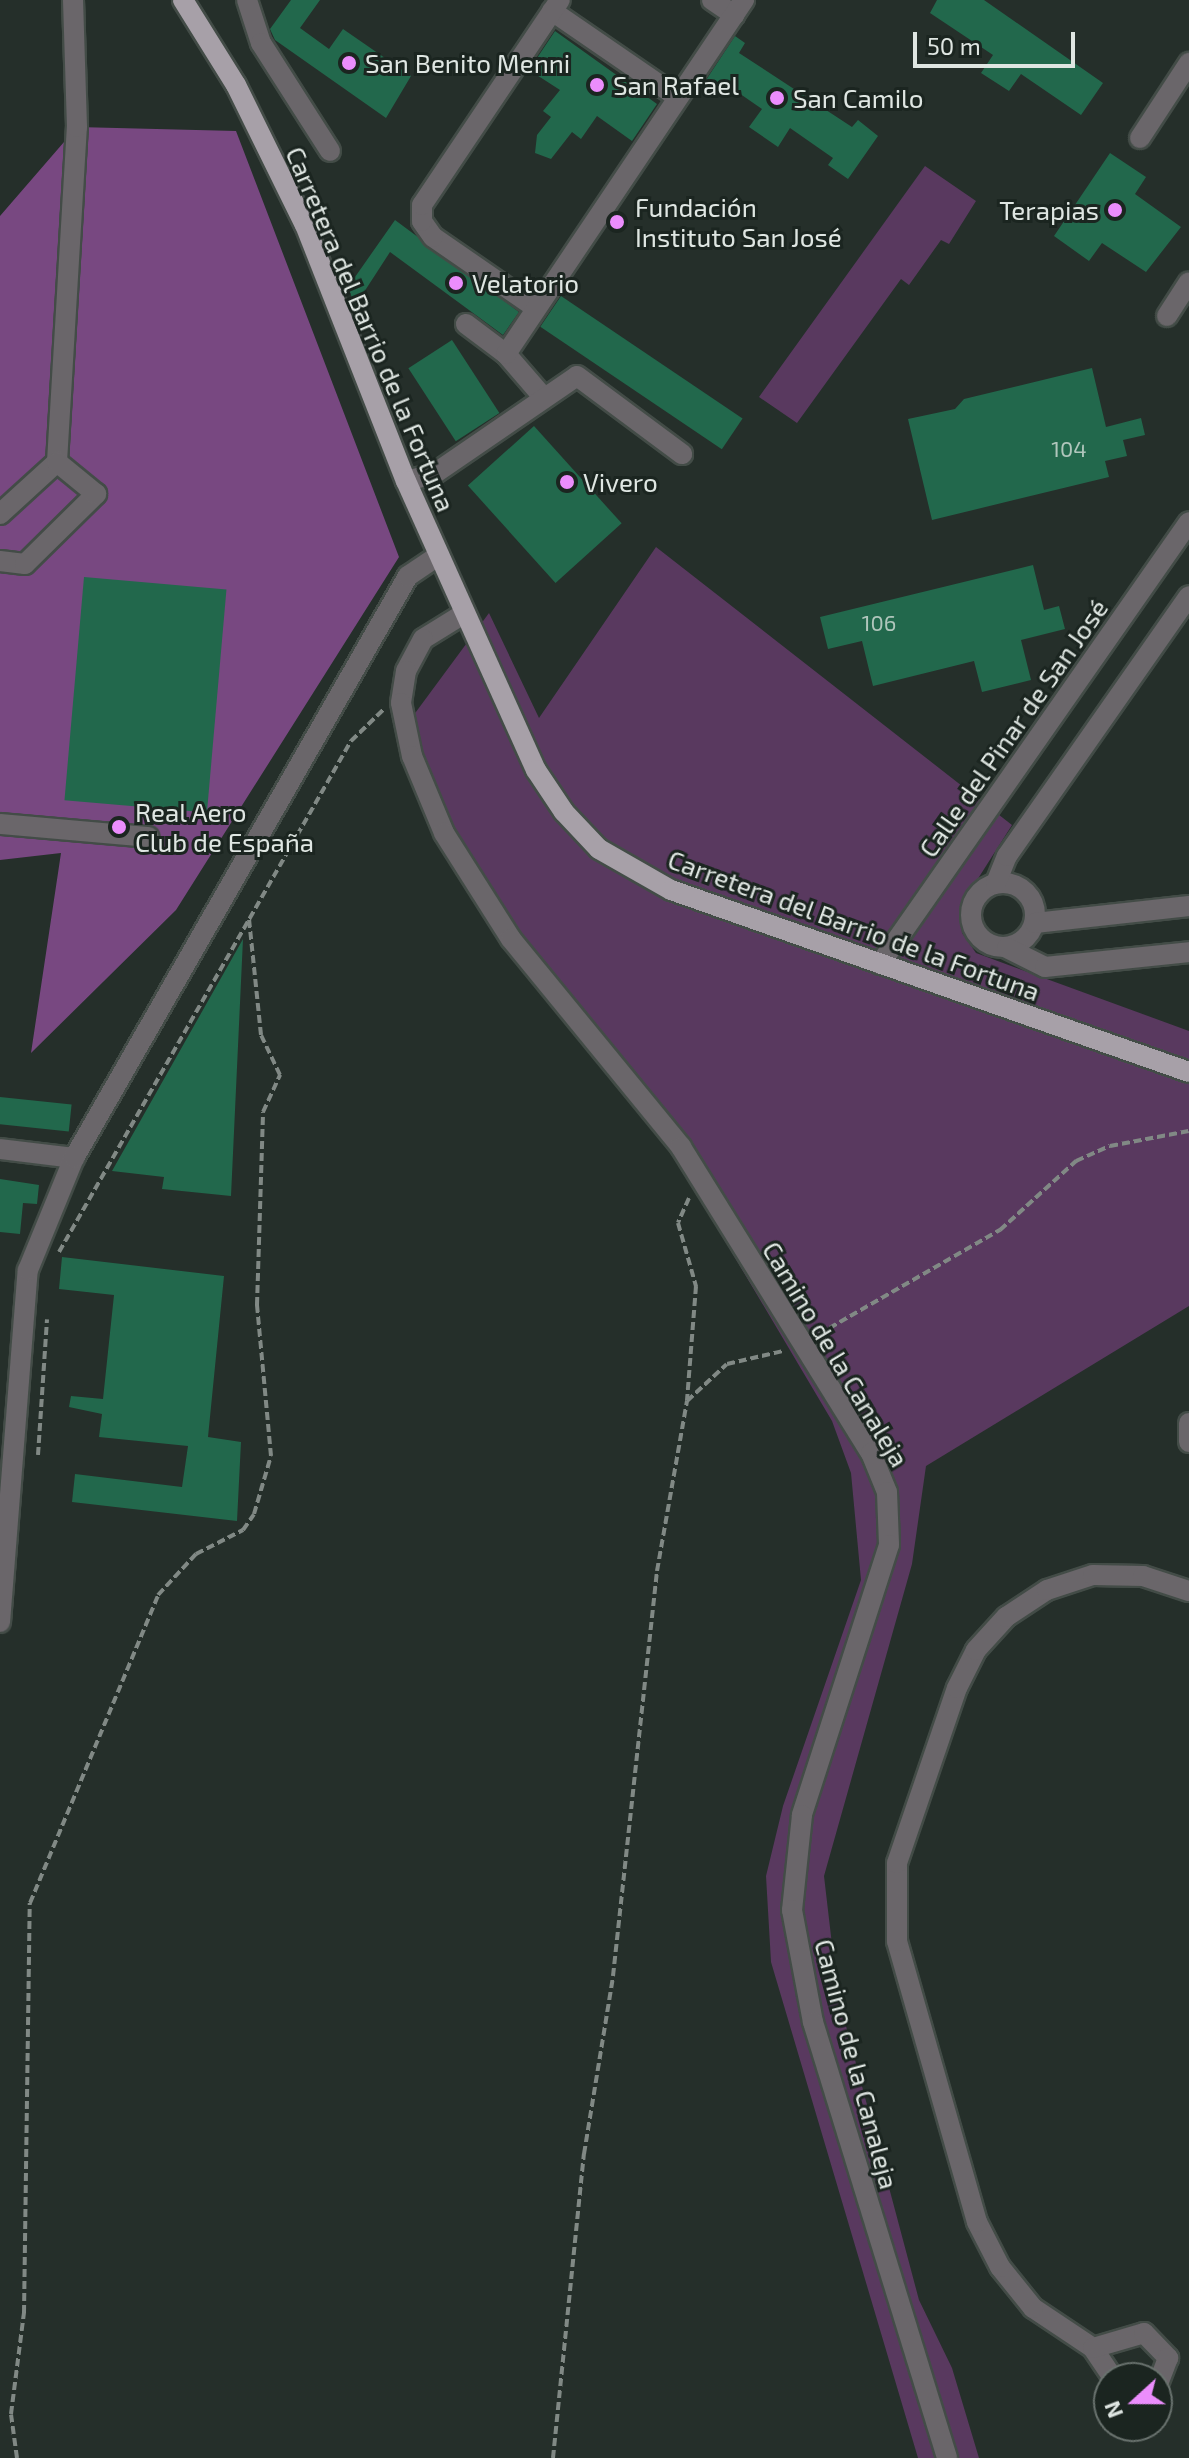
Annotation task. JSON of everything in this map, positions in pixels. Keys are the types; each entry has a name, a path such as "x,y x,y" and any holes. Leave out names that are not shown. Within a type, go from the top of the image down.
{"main road":[{"name":"Carretera del Barrio de la Fortuna","path":"183,0 236,85 305,225 406,481 536,770 599,849 671,890 1189,1072"}],"street":[{"path":"0,514 57,462 77,127 73,0"},
{"path":"247,0 261,43 330,151"},
{"path":"506,354 739,8 712,0"},
{"path":"536,308 433,237 422,221 422,205 556,6 677,97"},
{"path":"1140,138 1189,63"},
{"path":"1167,316 1189,282"},
{"path":"466,324 506,354 544,398"},
{"path":"406,481 434,474 577,376 682,454"},
{"path":"0,561 25,564 96,494 57,462"},
{"name":"Calle del Pinar de San José","path":"880,964 1189,522"},
{"name":"Carretera del Barrio de la Fortuna","path":"0,1622 8,1439 28,1270 74,1158 408,576 439,555"},
{"path":"1189,596 1007,856 996,883 976,897 971,919 985,943 1007,948 1045,967 1189,952"},
{"name":"Camino de la Canaleja","path":"465,613 423,639 406,671 401,703 424,790 484,901 697,1171 800,1348 881,1471 891,1517 882,1573 798,1831 791,1875 795,1940 813,2022 947,2458"},
{"path":"0,824 148,837"},
{"path":"996,883 1026,891 1035,923 1027,938 1007,948"},
{"path":"1035,923 1189,906"},
{"path":"0,1149 74,1158"},
{"path":"1189,1423 1189,1442"},
{"path":"1102,2362 1093,2348 1033,2308 1000,2267 977,2222 902,1963 895,1918 897,1863 957,1688 976,1650 1006,1617 1047,1590 1093,1575 1143,1576 1189,1591"},
{"path":"1093,2348 1136,2333 1154,2337 1168,2358 1166,2362"}],"path":[{"path":"56,1258 351,741 370,717 401,703"},
{"path":"17,2458 11,2414 24,2313 30,1903 158,1595 196,1554 243,1530 254,1514 271,1456 257,1305 263,1112 280,1075 261,1035 249,918"},
{"path":"687,1401 740,1357 800,1348 1000,1230 1076,1161 1110,1146 1189,1131"},
{"path":"553,2458 584,2154 613,1976 657,1571 687,1401 697,1308 678,1223 697,1171"},
{"path":"38,1455 48,1306"}],"shaded area":[{"name":"Real Aero Club de España","path":"77,127 236,131 399,557 176,910 31,1053 61,853 0,860 0,216"},
{"path":"925,166 976,201 949,244 941,240 909,285 901,279 797,423 759,397"},
{"path":"656,547 1012,825 960,907 962,933 976,953 1189,1031 1189,1306 926,1466 912,1564 824,1876 838,1996 919,2300 952,2368 979,2458 918,2458 771,1962 766,1876 783,1806 861,1580 851,1473 832,1421 680,1165 472,900 415,793 396,739 489,613 539,718"}],"building":[{"name":"San Benito Menni","path":"291,0 320,0 300,28 329,49 343,29 411,76 386,118 275,40 270,29"},
{"path":"937,0 984,0 1103,83 1081,115 1021,74 1009,91 981,73 993,55 930,13"},
{"name":"San Rafael","path":"555,31 657,104 632,141 597,116 581,139 572,132 551,159 535,153 537,135 551,117 543,111 560,90 529,70"},
{"name":"San Camilo","path":"735,36 745,43 739,53 852,127 858,120 878,136 848,179 828,165 833,158 790,128 778,147 749,127 762,109 720,80 716,87 706,80"},
{"name":"Terapias","path":"1110,153 1146,177 1135,194 1181,227 1146,272 1102,243 1089,261 1054,236"},
{"name":"Velatorio","path":"395,220 519,312 503,335 390,252 355,306 348,287"},
{"path":"561,296 743,418 722,449 540,327"},
{"path":"452,340 499,413 456,441 408,368"},
{"path":"1092,368 1106,427 1141,418 1145,435 1123,440 1127,456 1105,461 1109,477 932,520 908,419 955,409 964,399"},
{"path":"534,426 622,523 556,583 468,486"},
{"path":"1033,565 1044,610 1059,606 1065,629 1021,640 1031,680 982,692 974,661 873,686 862,641 828,649 820,617"},
{"path":"84,577 226,589 207,813 64,800"},
{"path":"243,939 231,1196 162,1189 164,1177 112,1171"},
{"path":"0,1097 72,1105 69,1131 0,1124"},
{"path":"0,1179 39,1185 37,1204 23,1203 20,1234 0,1232"},
{"path":"62,1257 224,1276 208,1437 241,1442 237,1521 72,1502 75,1474 182,1487 188,1446 99,1437 102,1414 69,1407 71,1396 103,1399 114,1295 59,1289"}],"place":[{"name":"San Benito Menni","path":"349,63"},
{"name":"San Rafael","path":"597,85"},
{"name":"San Camilo","path":"777,98"},
{"name":"Terapias","path":"1115,210"},
{"name":"Fundación Instituto San José","path":"617,222"},
{"name":"Velatorio","path":"456,283"},
{"name":"Vivero","path":"567,482"},
{"name":"Real Aero Club de España","path":"119,827"}]}
